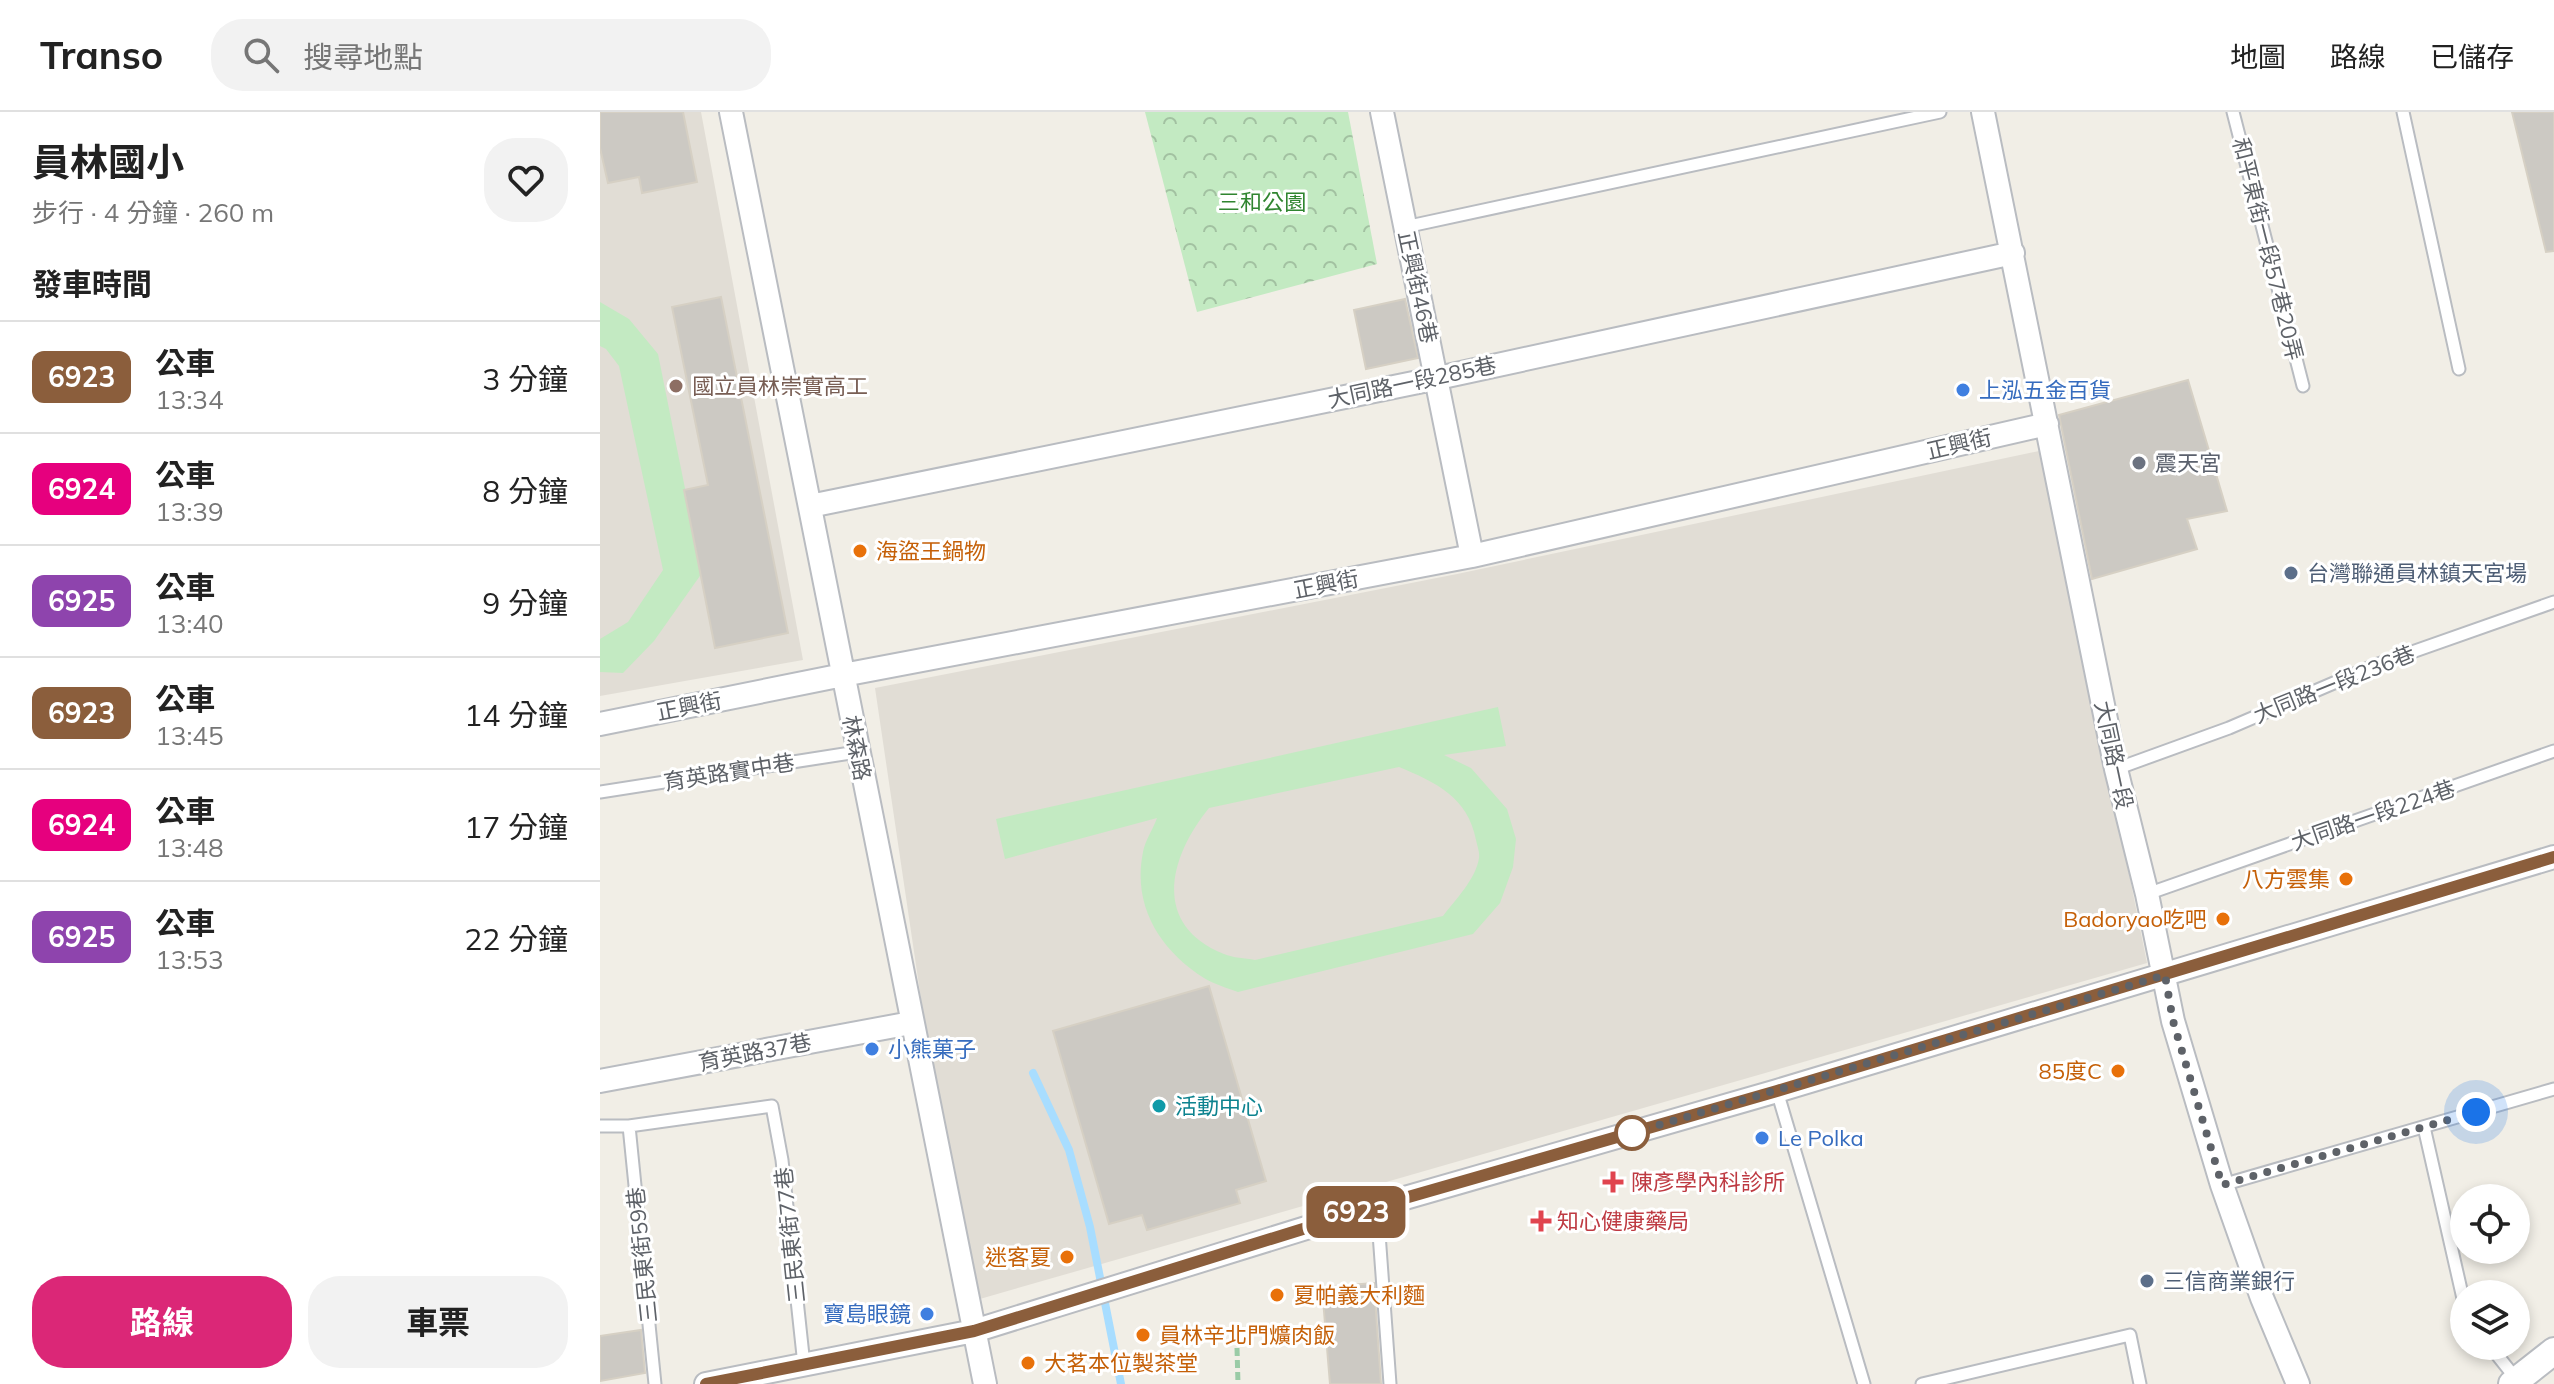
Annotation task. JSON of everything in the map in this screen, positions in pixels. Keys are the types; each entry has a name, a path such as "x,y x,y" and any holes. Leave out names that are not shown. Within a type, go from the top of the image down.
{"street":[{"name":"林森路","path":"731,112 985,1384"},
{"name":"正興街46巷","path":"1382,112 1472,556"},
{"name":"大同路一段","path":"1983,112 2116,769 2147,894 2173,1021 2222,1185 2262,1298 2298,1384"},
{"name":"大同路一段285巷","path":"810,506 1438,378 2013,253"},
{"name":"正興街","path":"600,724 1472,556 2047,424"},
{"path":"706,1384 974,1331 1377,1206 1777,1091 2554,857"},
{"name":"育英路37巷","path":"600,1081 911,1023"},
{"path":"2517,1383 2554,1351"}],"lane":[{"path":"1405,227 1940,112"},
{"name":"和平東街一段57巷20弄","path":"2233,112 2303,386"},
{"path":"2403,112 2459,369"},
{"name":"大同路一段236巷","path":"2116,769 2229,728 2378,664 2554,602"},
{"name":"大同路一段224巷","path":"2147,894 2554,751"},
{"name":"育英路實中巷","path":"600,792 857,752"},
{"path":"2222,1185 2554,1089"},
{"path":"1777,1091 1864,1384"},
{"name":"三民東街77巷","path":"629,1126 772,1106 782,1160 804,1365"},
{"path":"600,1126 629,1126"},
{"name":"三民東街59巷","path":"629,1126 655,1384"},
{"path":"2424,1127 2459,1280"},
{"path":"1377,1206 1390,1384"},
{"path":"1922,1384 2130,1335 2140,1384"},
{"path":"2500,1360 2517,1383"}],"path":[{"path":"1237,1348 1238,1384"}],"shaded area":[{"name":"國立員林崇實高工","path":"600,112 701,112 803,660 600,696"},
{"path":"2044,450 2147,963 966,1303 875,688 1457,574"}],"green space":[{"name":"三和公園","path":"1145,112 1348,112 1377,264 1197,312"},
{"path":"600,302 629,319 658,354 702,573 654,641 623,673 600,672 600,639 628,622 663,570 619,366 600,346"},
{"path":"1498,707 1506,746 1444,755 1471,768 1507,809 1516,839 1513,867 1500,903 1473,934 1238,992 1208,980 1188,967 1162,940 1153,925 1142,891 1141,872 1144,848 1157,818 1005,859 996,819","holes":["1399,767 1437,785 1458,802 1472,825 1478,849 1479,858 1474,874 1443,916 1255,960 1224,954 1201,941 1185,926 1177,908 1174,888 1177,868 1184,847 1209,808"]}],"building":[{"path":"600,112 683,112 697,182 642,193 639,177 608,183 600,148"},
{"path":"2512,112 2554,112 2554,251 2546,252"},
{"path":"721,297 788,633 715,648 684,490 708,485 672,307"},
{"path":"1405,299 1418,358 1366,369 1354,310"},
{"name":"震天宮","path":"2188,380 2227,511 2187,519 2197,549 2092,579 2059,415"},
{"name":"活動中心","path":"1209,986 1266,1181 1236,1190 1240,1203 1147,1230 1142,1215 1109,1224 1053,1031"},
{"path":"1374,1283 1381,1384 1330,1384 1322,1287"},
{"path":"641,1330 645,1373 600,1381 600,1336"}],"waterway":[{"path":"1033,1073 1069,1150 1090,1227 1121,1384"}],"bus line":[{"name":"6923","path":"706,1384 974,1331 1377,1206 1777,1091 2554,857"}],"place":[{"name":"國立員林崇實高工","path":"676,386"},
{"name":"上泓五金百貨","path":"1963,390"},
{"name":"震天宮","path":"2139,463"},
{"name":"海盜王鍋物","path":"860,551"},
{"name":"台灣聯通員林鎮天宮場","path":"2291,573"},
{"name":"八方雲集","path":"2346,879"},
{"name":"Badoryao吃吧","path":"2223,919"},
{"name":"小熊菓子","path":"872,1049"},
{"name":"85度C","path":"2118,1071"},
{"name":"活動中心","path":"1159,1106"},
{"name":"Le Polka","path":"1762,1138"},
{"name":"陳彥學內科診所","path":"1613,1182"},
{"name":"知心健康藥局","path":"1541,1221"},
{"name":"迷客夏","path":"1067,1257"},
{"name":"三信商業銀行","path":"2147,1281"},
{"name":"夏帕義大利麵","path":"1277,1295"},
{"name":"寶島眼鏡","path":"927,1314"},
{"name":"員林辛北門爌肉飯","path":"1143,1335"},
{"name":"大茗本位製茶堂","path":"1028,1363"}],"route":[{"path":"1632,1133 2165,975 2173,1021 2222,1185 2476,1112"}]}
